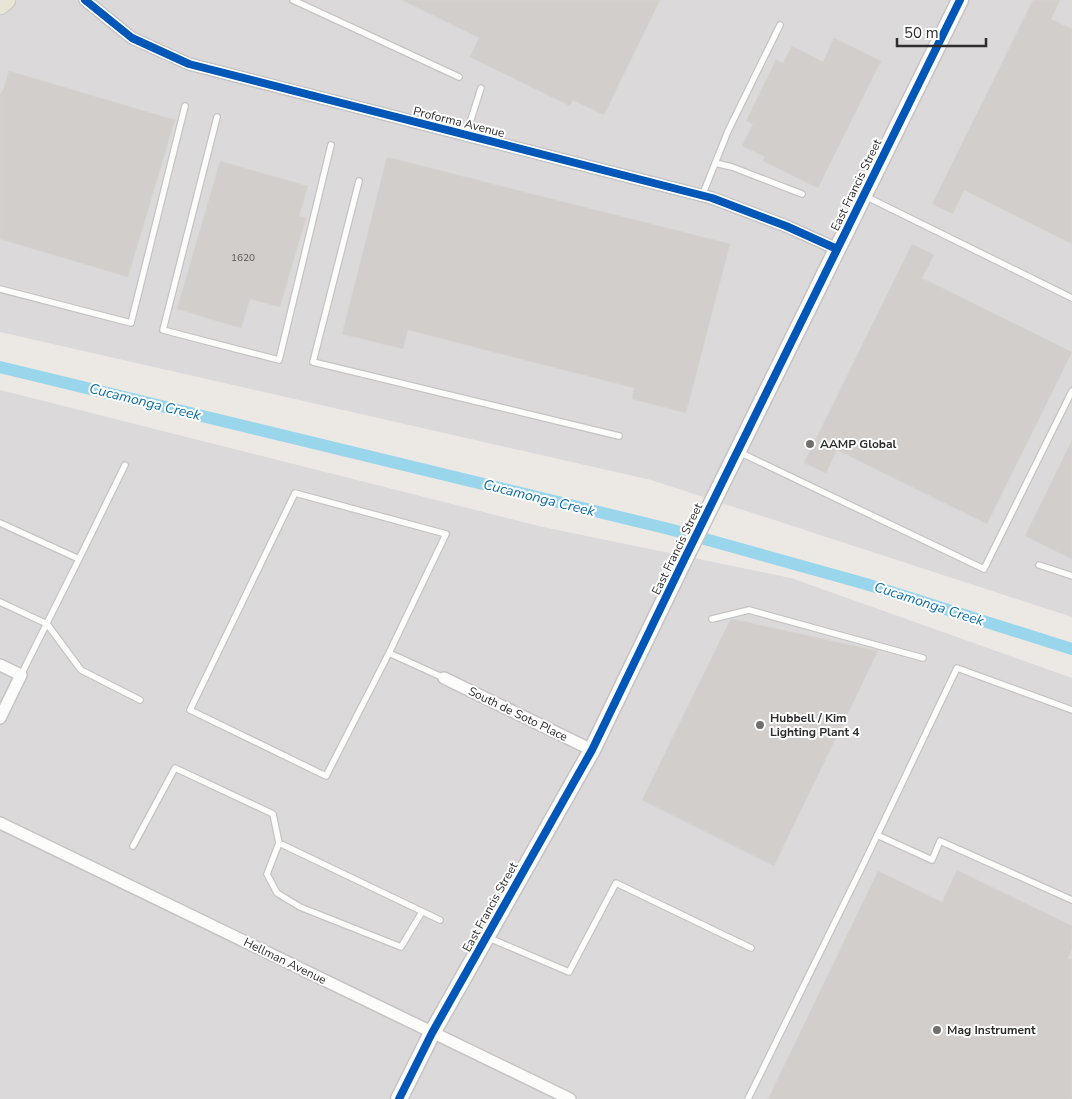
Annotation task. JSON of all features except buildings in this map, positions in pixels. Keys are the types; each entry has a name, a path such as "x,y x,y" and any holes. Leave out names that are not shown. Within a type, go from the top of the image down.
{"main road":[{"path":"0,5 6,0"}],"street":[{"name":"Proforma Avenue","path":"85,0 132,38 189,64 702,196 786,226 837,249"},
{"name":"East Francis Street","path":"399,1099 432,1033 592,750 960,0"},
{"path":"0,664 20,675 0,718"},
{"name":"South de Soto Place","path":"444,678 592,750"},
{"name":"Hellman Avenue","path":"0,823 570,1099"}],"lane":[{"path":"293,0 459,77"},
{"path":"702,196 728,131 780,25"},
{"path":"466,135 481,88"},
{"path":"0,289 131,323 185,106"},
{"path":"217,117 164,330 279,360 331,145"},
{"path":"715,162 802,194"},
{"path":"359,181 313,362 619,436"},
{"path":"864,195 1072,298"},
{"path":"738,452 984,569 1072,391"},
{"path":"20,675 125,465"},
{"path":"296,493 446,534 388,653 326,776 190,710 296,493"},
{"path":"0,523 79,559"},
{"path":"1039,565 1072,576"},
{"path":"0,602 47,624 81,670 140,700"},
{"path":"712,619 749,610 923,658"},
{"path":"388,653 444,678"},
{"path":"748,1099 957,668 1072,710"},
{"path":"133,846 175,768 273,814 279,843 267,874 277,893 300,907 401,947 422,912"},
{"path":"877,835 932,860 940,841 1072,900"},
{"path":"279,843 440,920"},
{"path":"487,937 569,972 616,883 752,948"}],"shaded area":[{"path":"18,0 1072,0 1072,617 651,480 0,332 0,16"},
{"path":"0,390 543,527 791,578 1072,678 1072,1099 0,1099"}],"waterway":[{"name":"Cucamonga Creek","path":"0,367 669,529 866,584 1072,649"}],"cycle path":[{"path":"85,0 132,38 189,64 712,198 786,226 837,249"},
{"path":"399,1099 432,1033 592,750 960,0"}],"place":[{"name":"AAMP Global","path":"810,444"},
{"name":"Hubbell / Kim Lighting Plant 4","path":"760,725"},
{"name":"Mag Instrument","path":"937,1030"}]}
